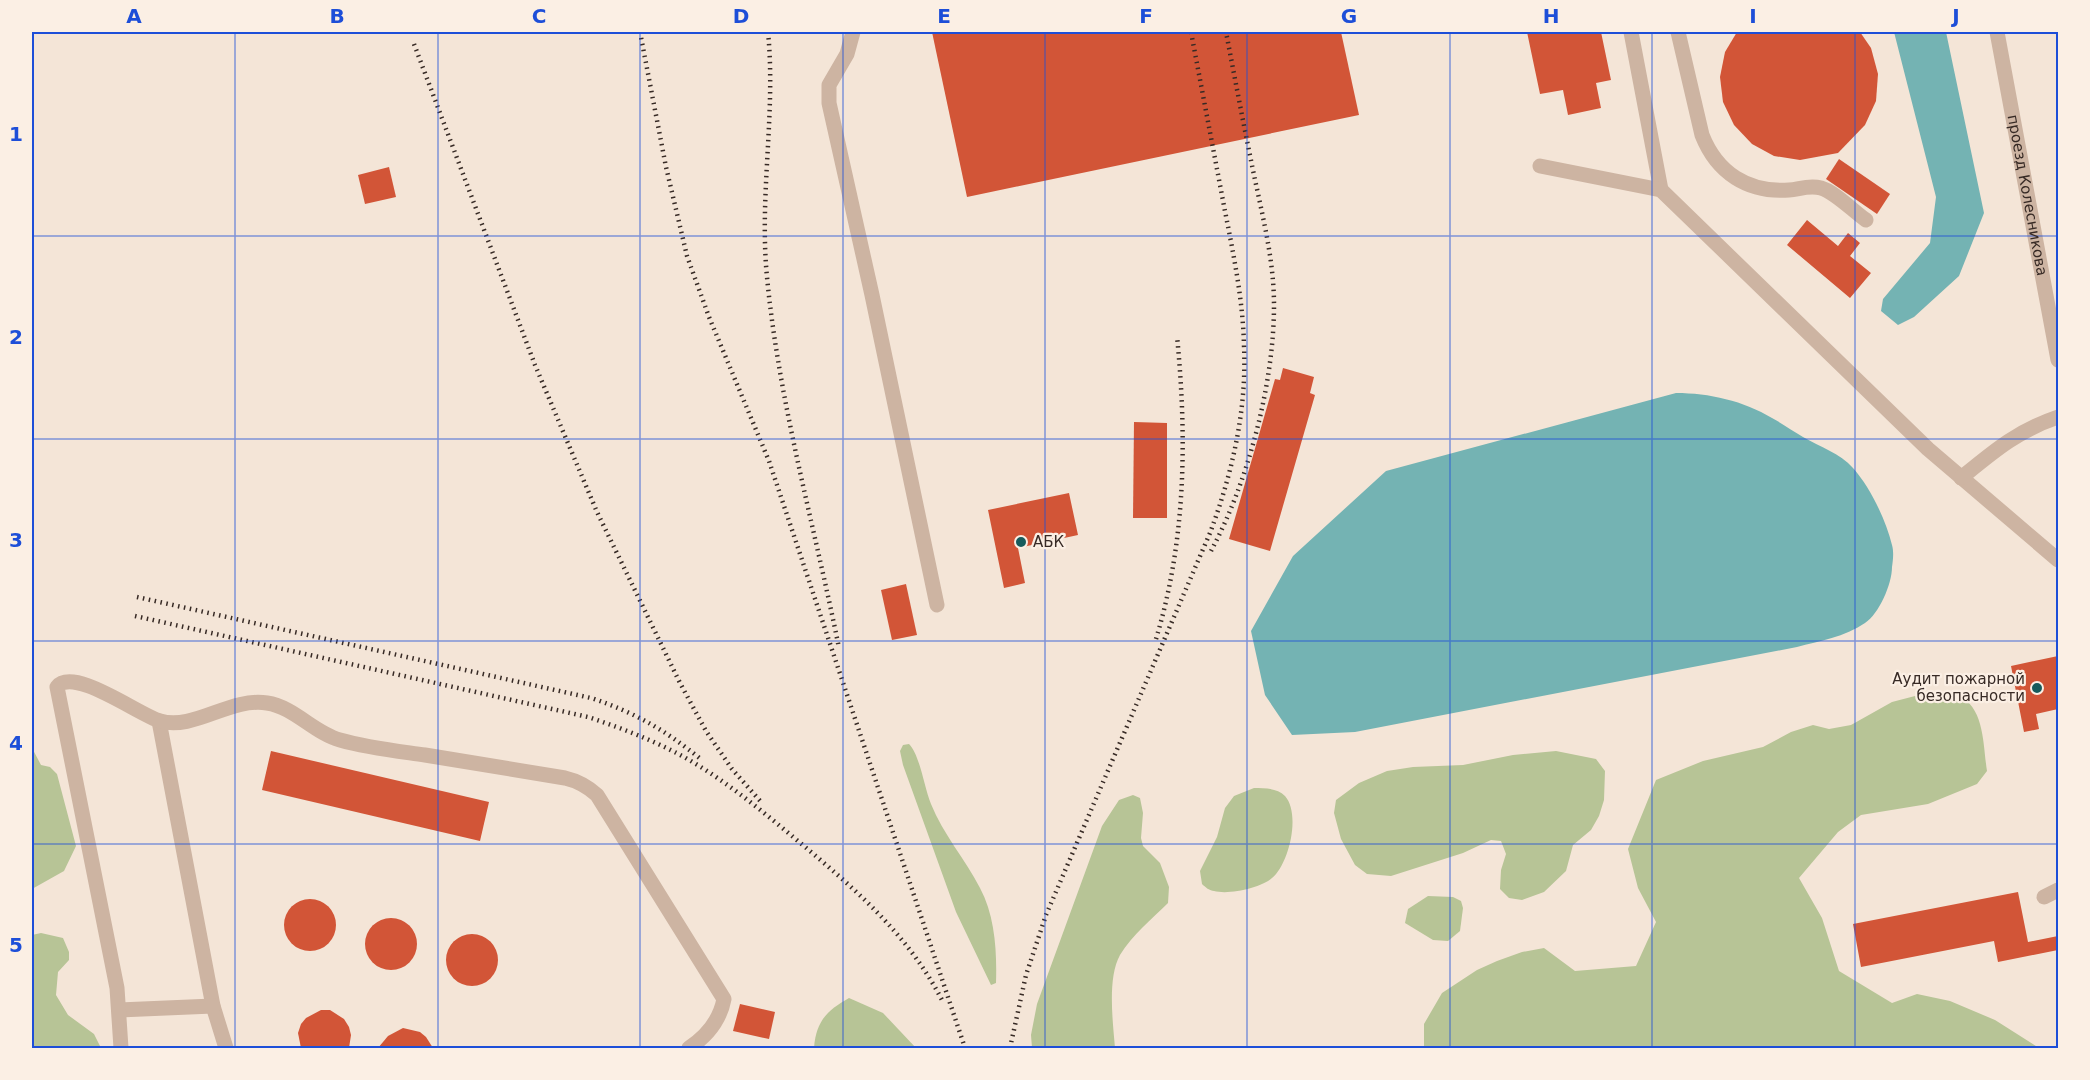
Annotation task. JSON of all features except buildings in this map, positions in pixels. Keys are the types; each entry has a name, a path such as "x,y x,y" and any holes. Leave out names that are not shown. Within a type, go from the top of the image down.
{"street":[{"path":"853,32 847,54 830,85 829,103 937,605"},
{"path":"1631,32 1661,190"},
{"path":"1678,32 1702,135 1707,148 1724,169 1735,179 1749,186 1778,190 1811,186 1821,188 1866,220"},
{"name":"проезд Колесникова","path":"1997,32 2058,360"},
{"path":"1540,166 1661,190 1920,440 2058,560"},
{"path":"1961,478 2021,432 2058,417"},
{"path":"120,1048 119,1010 113,970 57,687 60,683 67,681 88,686 159,721 173,723 237,704 267,703 303,719 337,740 565,778 587,786 597,795 724,999 722,1011 712,1026 700,1041 689,1048"},
{"path":"159,721 213,1006 226,1048"},
{"path":"119,1010 213,1006"}],"green space":[{"path":"1939,694 1958,696 1967,701 1973,709 1981,728 1987,771 1977,784 1928,804 1861,815 1838,832 1799,878 1822,918 1839,971 1892,1003 1917,994 1950,1001 1995,1020 2039,1048 1424,1048 1424,1024 1442,993 1477,970 1497,961 1522,952 1544,948 1575,971 1636,966 1656,922 1638,888 1628,849 1656,780 1703,761 1763,747 1791,732 1813,725 1829,729 1851,725 1892,702 1915,696"},
{"path":"909,744 916,756 936,815 974,877 989,910 996,959 996,983 991,985 956,912 903,765 900,751 903,745"},
{"path":"32,748 41,765 50,767 57,774 76,846 64,871 32,889"},
{"path":"1556,751 1596,759 1605,771 1604,800 1591,830 1573,845 1566,871 1544,892 1522,900 1509,898 1500,889 1501,870 1506,854 1501,841 1491,840 1463,853 1391,876 1367,874 1355,865 1341,839 1334,813 1336,800 1359,783 1387,771 1413,767 1463,765 1513,755"},
{"path":"1254,788 1278,791 1290,804 1291,838 1283,862 1272,878 1253,888 1220,892 1206,888 1202,884 1200,871 1217,837 1225,808 1234,796"},
{"path":"1133,795 1140,798 1143,813 1141,838 1143,846 1160,863 1169,887 1168,903 1130,941 1116,965 1112,988 1115,1048 1032,1048 1031,1035 1037,1004 1102,826 1119,800"},
{"path":"1428,896 1453,897 1461,901 1463,908 1460,931 1448,941 1433,940 1405,923 1408,909"},
{"path":"41,933 63,938 69,952 69,960 58,972 56,995 68,1015 94,1034 101,1048 32,1048 32,935"},
{"path":"849,998 883,1013 916,1048 814,1048 817,1031 824,1018"}],"water":[{"path":"1894,32 1946,32 1984,213 1959,276 1914,317 1898,325 1881,311 1883,299 1930,243 1936,197"},
{"path":"1676,393 1713,396 1750,407 1836,454 1853,468 1877,504 1893,550 1887,590 1880,606 1870,619 1857,628 1840,635 1797,647 1355,732 1292,735 1265,695 1251,631 1293,556 1386,471"}],"railway":[{"path":"640,32 666,167 687,256 709,317 769,461 965,1048"},
{"path":"768,32 770,93 765,216 767,277 788,417 839,648"},
{"path":"1010,1048 1026,975 1046,915 1210,533 1225,488 1236,441 1243,394 1242,311 1191,32"},
{"path":"1211,551 1236,495 1256,432 1269,367 1274,305 1267,240 1226,32"},
{"path":"414,44 535,365 597,512 680,683 706,731 732,769 762,803"},
{"path":"1156,639 1173,564 1182,489 1182,412 1177,336"},
{"path":"137,597 591,698 650,723 702,760"},
{"path":"135,616 588,717 661,745 729,786 771,818 860,895 914,955 943,1002"}],"place":[{"name":"АБК","path":"1021,542"},
{"name":"Аудит пожарной безопасности","path":"2037,688"}]}
